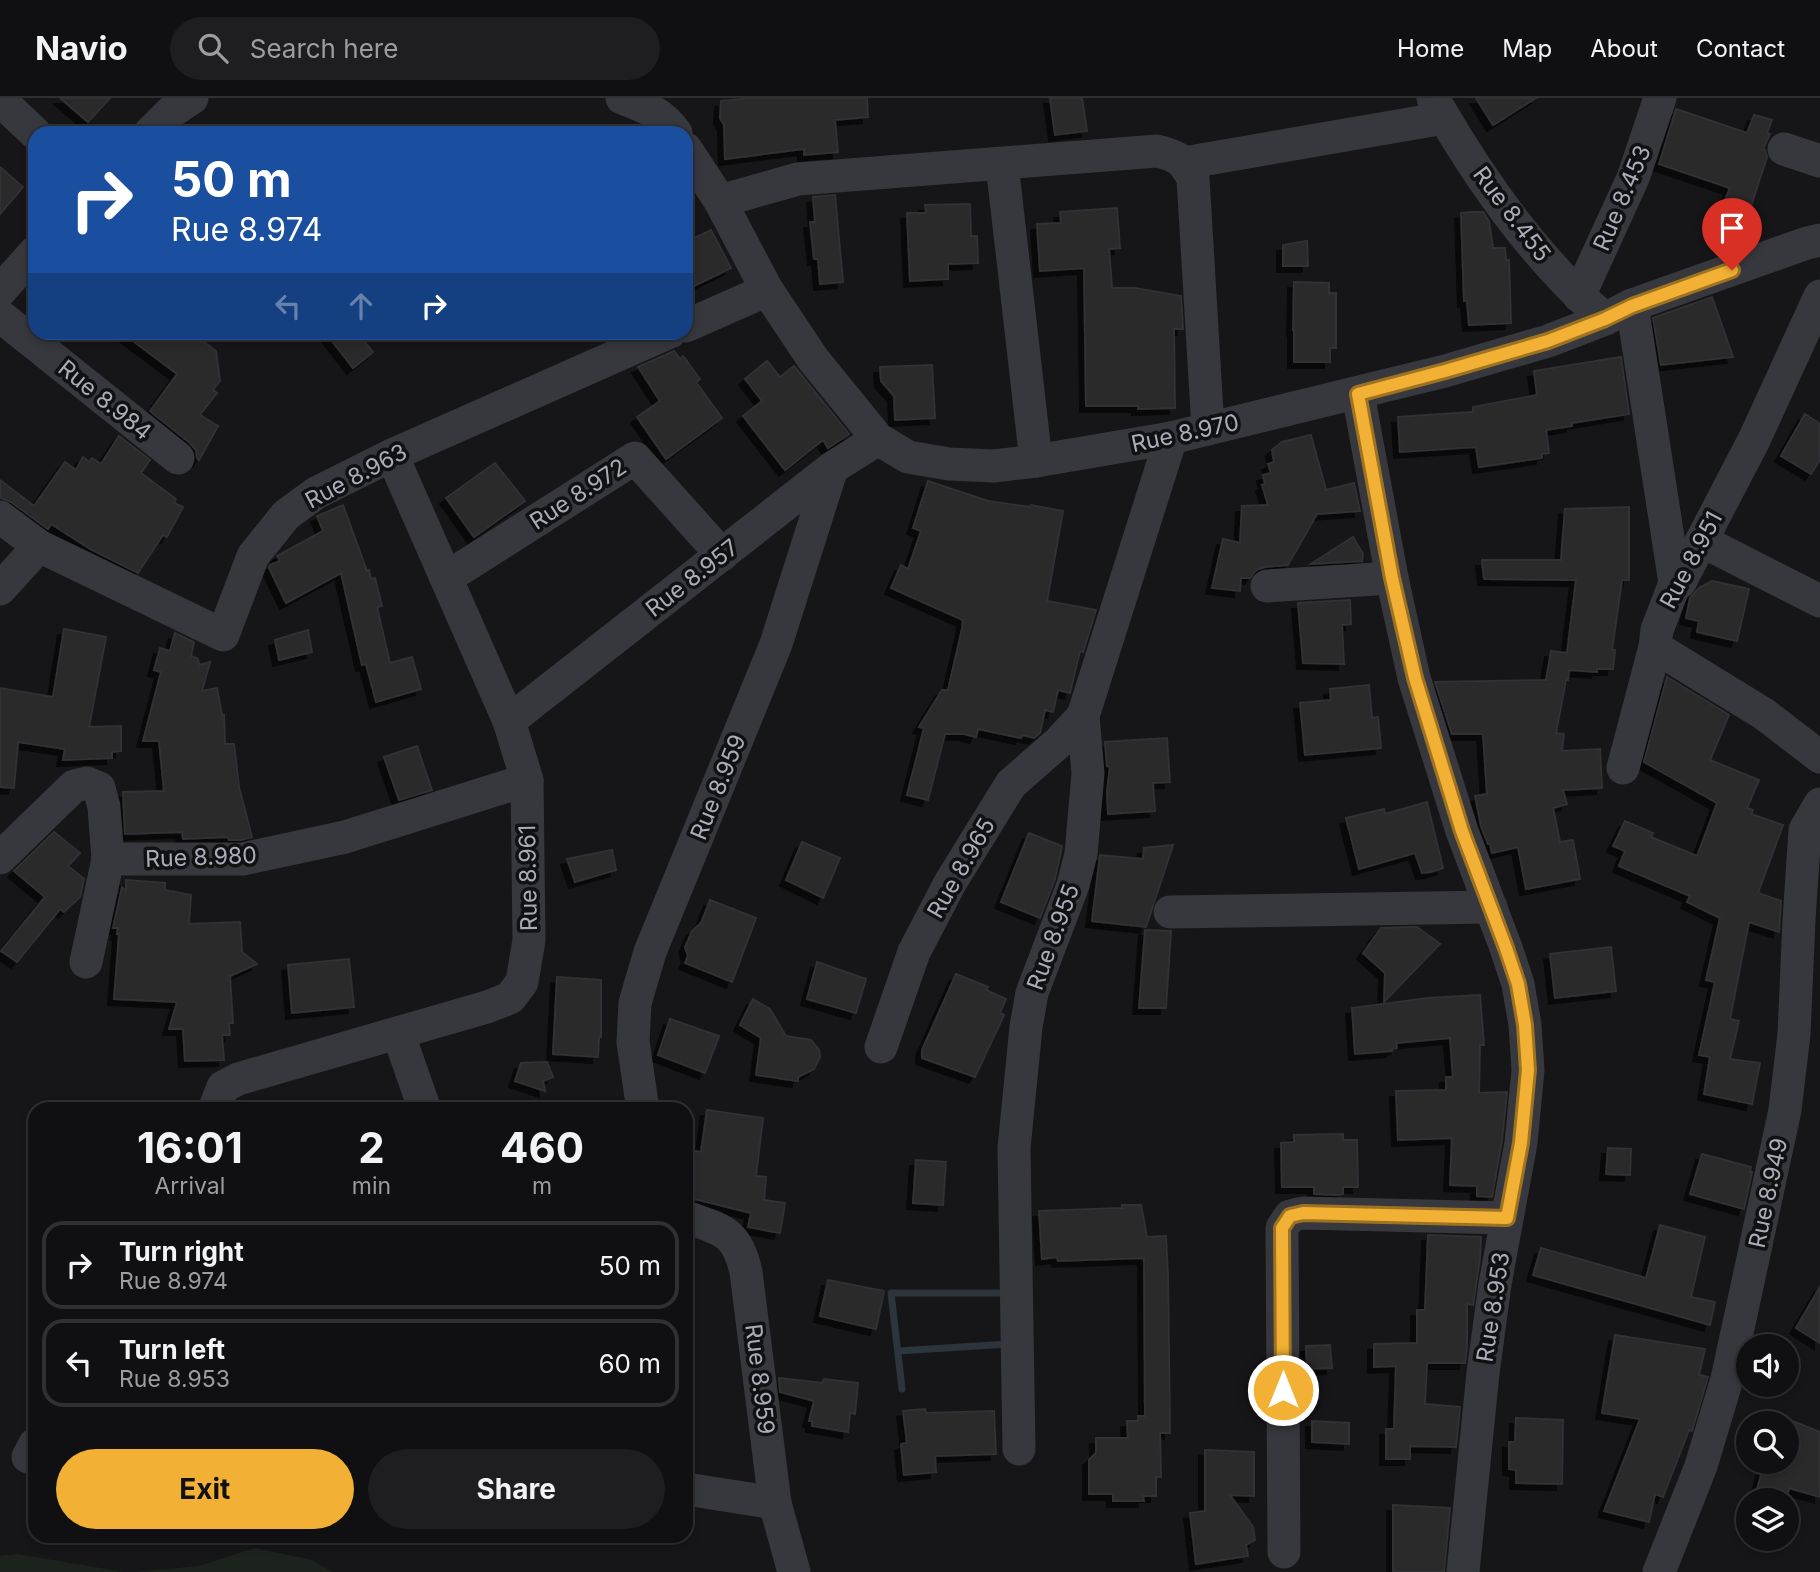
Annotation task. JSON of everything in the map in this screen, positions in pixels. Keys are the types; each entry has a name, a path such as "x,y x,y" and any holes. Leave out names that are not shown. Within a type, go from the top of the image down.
{"street":[{"path":"156,126 171,111 192,98"},
{"path":"622,98 670,117"},
{"name":"Rue 8.453","path":"1579,296 1633,178 1660,98"},
{"path":"0,100 28,127"},
{"path":"1184,163 1438,108"},
{"name":"Rue 8.455","path":"1438,108 1502,206 1579,296 1619,312"},
{"path":"1784,149 1820,161"},
{"path":"720,201 797,179 1157,151 1170,154 1184,163 1193,178 1208,429"},
{"name":"Rue 8.970","path":"693,160 720,201 767,290 813,359 878,439 908,457 949,464 994,466 1037,461 1171,438 1358,394 1548,341 1619,312 1820,240"},
{"path":"1002,164 1037,461"},
{"path":"0,291 28,260"},
{"path":"693,323 767,290"},
{"name":"Rue 8.951","path":"1623,768 1655,648 1657,630 1675,583 1680,582 1754,440 1820,296"},
{"path":"1619,312 1675,583"},
{"name":"Rue 8.984","path":"0,316 28,338"},
{"name":"Rue 8.984","path":"30,340 178,458"},
{"name":"Rue 8.963","path":"0,517 39,546 223,635 253,556 286,515 316,493 392,455 652,340"},
{"name":"Rue 8.953","path":"1358,394 1392,578 1415,678 1462,831 1518,984 1526,1036 1528,1070 1521,1143 1483,1373 1463,1572"},
{"name":"Rue 8.955","path":"1019,1449 1014,1148 1026,1027 1032,993 1073,885 1081,854 1088,773 1083,716 1171,438"},
{"name":"Rue 8.957","path":"509,720 832,468 878,439"},
{"name":"Rue 8.961","path":"217,1102 223,1087 238,1079 499,1003 510,998 522,982 529,940 527,780 509,720 392,455"},
{"name":"Rue 8.972","path":"446,578 635,457 722,555"},
{"name":"Rue 8.959","path":"642,1102 633,1042 638,990 650,952 776,644 832,468"},
{"path":"1702,541 1820,601"},
{"path":"0,589 39,546"},
{"path":"1267,586 1392,578"},
{"path":"1655,648 1764,714 1820,757"},
{"name":"Rue 8.965","path":"881,1047 914,952 950,883 1011,784 1059,743 1083,716"},
{"name":"Rue 8.980","path":"108,859 243,859 345,838 527,780"},
{"path":"0,858 74,786 87,783 99,788 104,807 108,859 86,962"},
{"name":"Rue 8.949","path":"1659,1572 1701,1466 1727,1379 1785,1110 1794,1034 1798,920 1805,830 1820,804"},
{"path":"1170,912 1491,906"},
{"path":"398,1033 422,1102"},
{"path":"1284,1552 1282,1228 1290,1216 1303,1213 1507,1218"},
{"name":"Rue 8.959","path":"693,1219 720,1229 735,1241 742,1252 775,1503 794,1572"},
{"path":"693,1490 775,1503"}],"shaded area":[{"path":"254,1548 312,1560 332,1572 134,1572 199,1566"},
{"path":"17,1554 124,1572 0,1572 0,1556"}],"building":[{"path":"60,98 110,98 88,122"},
{"path":"753,98 867,98 868,117 835,120 838,152 804,155 804,149 725,159 724,125 720,118 721,101"},
{"path":"1050,98 1082,98 1087,131 1055,135"},
{"path":"1476,98 1536,98 1493,125"},
{"path":"1676,109 1747,133 1754,115 1772,120 1767,133 1770,134 1763,149 1767,157 1751,206 1749,205 1738,233 1720,227 1729,201 1725,200 1730,188 1659,164"},
{"path":"0,167 23,187 0,214"},
{"path":"835,195 843,282 820,284 810,222 815,222 813,197"},
{"path":"970,204 971,236 977,236 978,263 948,264 948,279 910,281 907,213 926,213 925,205"},
{"path":"1117,208 1120,248 1109,249 1112,288 1135,288 1181,296 1183,329 1174,329 1175,408 1086,406 1084,268 1040,271 1037,224 1061,223 1060,212"},
{"path":"1483,212 1489,221 1493,248 1505,248 1506,260 1509,260 1511,323 1469,325 1467,301 1464,301 1461,213"},
{"path":"711,230 731,268 693,287 693,239"},
{"path":"1307,241 1308,266 1283,266 1283,245"},
{"path":"1294,282 1329,283 1329,293 1336,293 1336,348 1330,348 1330,362 1294,362"},
{"path":"1712,297 1733,357 1661,365 1653,318"},
{"path":"132,340 202,340 216,351 220,381 213,390 217,393 200,415 218,426 199,460 190,443 150,411 177,374"},
{"path":"331,340 363,340 373,352 353,368"},
{"path":"674,351 680,359 683,356 700,379 696,382 722,418 666,459 637,417 660,401 638,367"},
{"path":"1621,357 1629,414 1546,430 1549,453 1542,454 1542,458 1479,467 1476,447 1400,452 1398,417 1473,412 1473,407 1537,395 1534,371"},
{"path":"767,361 780,377 794,366 849,434 828,448 823,440 785,470 743,416 762,401 745,379"},
{"path":"932,365 935,418 895,420 894,396 881,381 880,367"},
{"path":"1805,414 1820,424 1820,460 1811,474 1781,456"},
{"path":"1311,435 1326,490 1354,483 1360,511 1317,514 1288,565 1265,567 1256,570 1250,578 1241,578 1240,591 1212,588 1223,539 1240,543 1242,506 1268,505 1262,485 1265,484 1263,475 1271,473 1268,464 1274,462 1272,450 1282,442"},
{"path":"119,436 150,460 141,473 176,499 174,503 183,507 167,537 163,535 138,573 90,549 51,524 48,529 11,502 0,498 0,480 34,506 65,462 76,470 83,457 89,462 92,458 101,464"},
{"path":"495,463 525,501 474,537 446,498"},
{"path":"928,481 988,501 1063,511 1047,601 1096,610 1083,652 1080,651 1070,693 1058,690 1053,712 1045,710 1040,733 1034,738 978,729 976,737 945,734 928,800 907,795 924,728 919,727 942,690 948,690 963,620 891,588 901,565 908,569 921,531 913,528"},
{"path":"343,505 367,571 369,570 371,579 375,578 382,606 377,607 390,663 412,657 421,689 376,702 366,664 362,665 341,573 286,603 269,568 280,561 277,556 323,531 317,516"},
{"path":"1629,507 1629,580 1622,580 1612,650 1615,650 1613,669 1597,669 1597,672 1569,670 1556,733 1564,734 1562,751 1600,749 1602,788 1563,790 1567,804 1553,808 1560,842 1573,840 1580,879 1526,889 1518,847 1492,853 1481,826 1475,796 1487,794 1483,734 1452,734 1435,682 1546,680 1551,651 1567,653 1576,580 1484,579 1482,560 1561,560 1565,509"},
{"path":"1353,537 1363,554 1362,561 1311,564"},
{"path":"1712,581 1749,589 1737,641 1697,632 1699,621 1686,618 1690,598 1699,588"},
{"path":"1350,600 1351,624 1342,625 1344,664 1303,663 1298,603"},
{"path":"64,629 106,637 89,727 121,726 121,751 112,752 112,758 63,760 65,749 18,742 14,788 0,787 0,688 53,697"},
{"path":"308,630 312,652 279,660 275,640"},
{"path":"175,633 194,642 191,656 197,658 200,665 210,662 202,691 217,688 224,715 225,744 234,744 239,787 252,837 241,840 229,840 228,837 183,839 182,832 125,834 123,792 164,791 159,741 143,741 161,672 154,670 160,648 170,651"},
{"path":"1667,677 1729,715 1710,760 1759,780 1747,808 1753,810 1751,814 1783,825 1758,893 1781,901 1779,932 1749,922 1730,1019 1739,1021 1730,1059 1760,1063 1752,1104 1704,1094 1710,1057 1699,1055 1715,982 1706,980 1720,918 1687,902 1690,896 1619,866 1625,851 1613,846 1625,821 1653,833 1651,837 1697,856 1717,803 1644,762"},
{"path":"1369,685 1372,718 1378,717 1381,748 1305,755 1300,703 1331,700 1330,689"},
{"path":"1167,738 1170,782 1153,783 1155,811 1108,814 1110,767 1107,766 1105,742"},
{"path":"417,746 432,790 399,800 384,757"},
{"path":"1427,802 1443,868 1422,873 1415,853 1359,869 1346,818 1384,809 1385,814"},
{"path":"54,832 80,853 68,866 84,879 80,897 64,912 60,909 17,962 1,951 45,897 14,871"},
{"path":"1029,833 1062,846 1055,879 1040,918 1001,902"},
{"path":"802,842 840,858 823,898 786,880"},
{"path":"1173,845 1146,927 1092,921 1100,855 1143,859 1144,848"},
{"path":"612,850 616,870 575,882 567,859"},
{"path":"126,880 165,883 165,890 191,895 189,924 240,922 242,952 257,964 230,976 233,1023 229,1023 230,1035 222,1035 224,1060 185,1061 183,1029 169,1029 177,1002 114,999 119,934 118,928 113,928 122,887 126,891"},
{"path":"710,900 756,918 732,982 685,963 688,956 685,947 692,931 701,923"},
{"path":"1417,927 1440,944 1384,1002 1385,973 1363,953 1381,928"},
{"path":"1145,930 1171,931 1166,1008 1139,1008"},
{"path":"1611,947 1616,991 1555,998 1550,954"},
{"path":"349,959 354,1007 292,1013 288,965"},
{"path":"817,962 866,979 856,1013 807,999"},
{"path":"956,974 988,987 986,990 1006,999 1000,1013 1004,1015 975,1077 922,1058 922,1050"},
{"path":"557,977 601,980 601,1037 598,1057 553,1054"},
{"path":"1480,995 1484,1045 1480,1045 1479,1093 1507,1092 1492,1197 1477,1196 1477,1186 1450,1185 1452,1138 1398,1140 1396,1091 1446,1090 1446,1077 1453,1077 1450,1038 1396,1043 1397,1048 1392,1051 1355,1054 1352,1008 1428,998"},
{"path":"753,999 770,1009 786,1036 811,1040 819,1050 820,1057 814,1069 798,1077 798,1081 756,1075 761,1038 740,1025"},
{"path":"670,1019 719,1036 705,1073 658,1055"},
{"path":"547,1062 553,1077 543,1081 545,1091 515,1081 521,1063"},
{"path":"707,1110 763,1118 756,1176 766,1177 764,1200 785,1203 780,1233 748,1227 751,1213 693,1199 693,1151 701,1152"},
{"path":"1343,1134 1343,1140 1357,1140 1358,1187 1343,1187 1343,1194 1338,1195 1314,1194 1314,1187 1282,1187 1281,1143 1294,1142 1294,1135"},
{"path":"1608,1148 1631,1149 1630,1175 1606,1174"},
{"path":"1702,1154 1751,1167 1744,1209 1690,1194"},
{"path":"916,1160 946,1162 943,1205 913,1203"},
{"path":"1122,1205 1141,1205 1147,1237 1166,1236 1170,1433 1160,1433 1161,1477 1156,1477 1156,1496 1143,1496 1144,1501 1113,1501 1113,1494 1089,1494 1089,1460 1096,1453 1096,1438 1128,1438 1127,1421 1138,1421 1138,1416 1145,1416 1144,1258 1058,1261 1057,1257 1042,1259 1039,1211 1122,1208"},
{"path":"1660,1225 1705,1237 1691,1297 1715,1302 1710,1325 1533,1275 1541,1248 1646,1278"},
{"path":"1428,1235 1481,1237 1473,1305 1467,1304 1465,1363 1427,1363 1425,1404 1460,1407 1456,1447 1410,1446 1410,1459 1386,1459 1386,1429 1394,1429 1396,1366 1374,1367 1374,1344 1417,1343 1417,1310 1425,1310"},
{"path":"828,1280 884,1291 876,1329 820,1316"},
{"path":"1820,1287 1820,1343 1796,1328"},
{"path":"1615,1335 1705,1349 1699,1375 1708,1377 1692,1431 1689,1430 1663,1497 1655,1494 1649,1522 1604,1511 1640,1419 1602,1413"},
{"path":"1330,1345 1332,1368 1307,1369 1306,1346"},
{"path":"779,1378 822,1383 824,1379 858,1383 855,1414 850,1413 848,1432 812,1426 812,1421 809,1421 814,1401 780,1392"},
{"path":"925,1409 926,1413 994,1411 996,1454 935,1456 936,1472 904,1475 901,1444 907,1443 903,1411"},
{"path":"1516,1418 1563,1420 1562,1484 1516,1483 1516,1470 1509,1469 1509,1442 1515,1442"},
{"path":"1312,1421 1349,1423 1349,1444 1312,1442"},
{"path":"1799,1424 1820,1432 1820,1497 1799,1491 1799,1488 1757,1488 1761,1474 1799,1474"},
{"path":"1205,1450 1254,1452 1254,1496 1230,1495 1253,1527 1255,1540 1246,1545 1248,1556 1196,1564 1190,1513 1205,1511"},
{"path":"1393,1505 1450,1508 1444,1572 1393,1572"}],"waterway":[{"path":"902,1389 891,1293 1007,1293"},
{"path":"898,1351 1009,1344"}],"route":[{"path":"1283,1390 1282,1228 1290,1216 1303,1213 1507,1218 1521,1143 1528,1070 1525,1025 1518,984 1462,831 1415,678 1392,578 1358,394 1548,341 1632,306 1732,270"}]}
